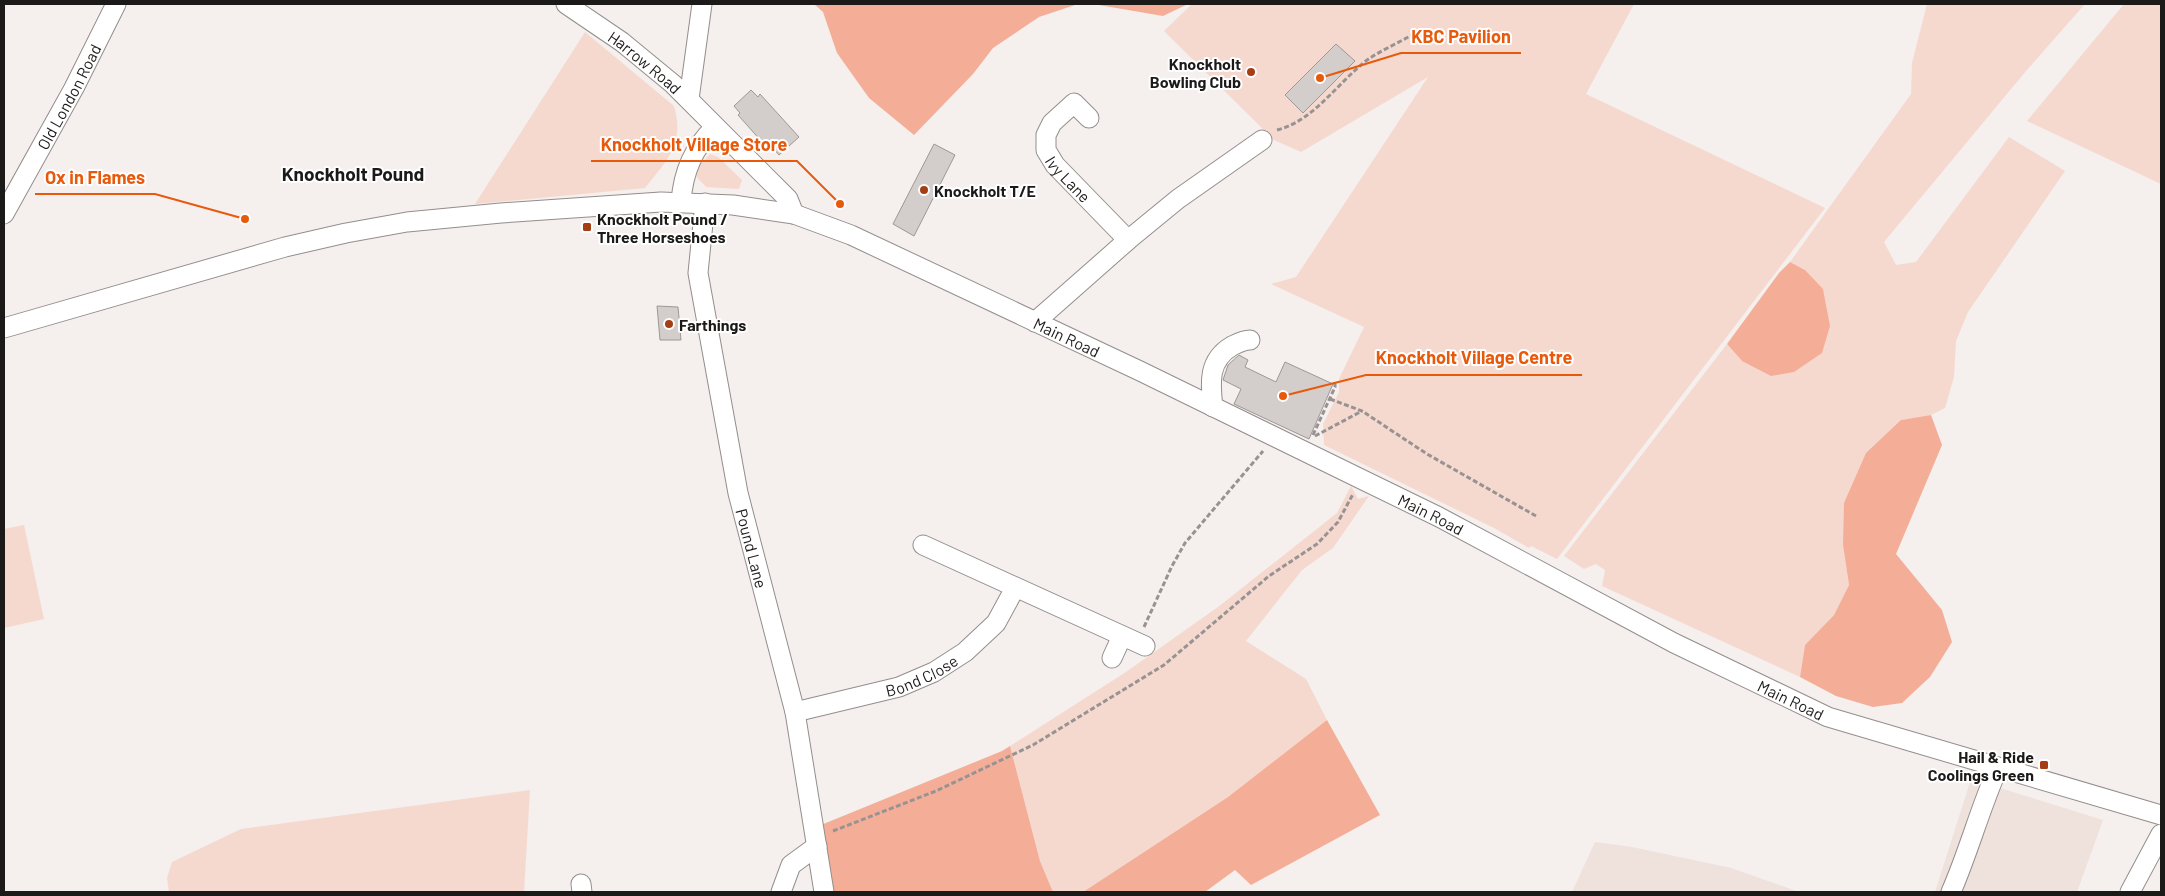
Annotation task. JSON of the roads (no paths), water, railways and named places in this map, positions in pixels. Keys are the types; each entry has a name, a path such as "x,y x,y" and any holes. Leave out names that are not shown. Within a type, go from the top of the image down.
{"street":[{"name":"Old London Road","path":"4,214 74,88 116,4"},
{"name":"Harrow Road","path":"566,4 639,55 689,99 788,199 794,214"},
{"path":"689,99 702,4"},
{"name":"Ivy Lane","path":"1089,118 1074,103 1052,123 1046,135 1046,150 1056,165 1128,240"},
{"path":"681,202 684,177 688,164 700,142 715,127"},
{"path":"1035,322 1128,240 1178,199 1262,140"},
{"name":"Main Road","path":"4,327 102,302 256,255 377,227 501,213 681,202 763,208 794,214 851,235 1271,435 1439,517 1674,643 1828,718 2161,816"},
{"name":"Pound Lane","path":"705,203 698,273 738,493 795,712 824,892"},
{"path":"1213,407 1211,369 1218,357 1226,350 1243,340 1250,340"},
{"path":"934,545 1015,588 1135,642 1112,658"},
{"name":"Bond Close","path":"795,712 899,687 934,672 965,652 996,623 1015,588"},
{"path":"1951,892 1966,857 1984,799 1998,768"},
{"path":"2130,892 2161,834"},
{"path":"781,892 791,865 816,841"}],"place":[{"name":"Knockholt Bowling Club","path":"1251,72"},
{"name":"KBC Pavilion","path":"1320,78"},
{"name":"Knockholt T/E","path":"924,190"},
{"name":"Knockholt Village Store","path":"840,204"},
{"name":"Ox in Flames","path":"245,219"},
{"name":"Knockholt Pound / Three Horseshoes","path":"587,227"},
{"name":"Farthings","path":"669,324"},
{"name":"Knockholt Village Centre","path":"1283,396"},
{"name":"Hail & Ride Coolings Green","path":"2044,765"}],"district":[{"name":"Knockholt Pound","path":"353,173"}]}
